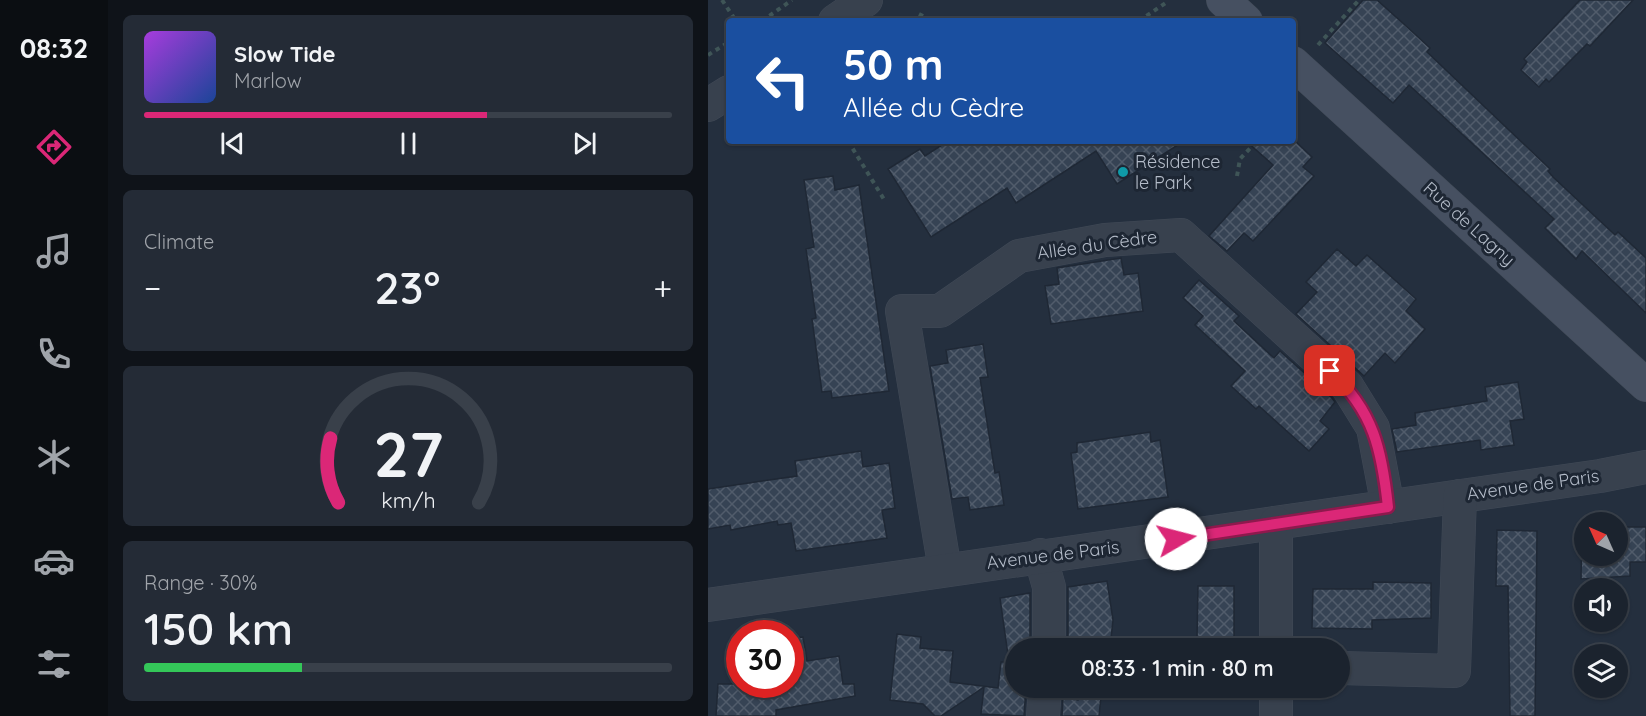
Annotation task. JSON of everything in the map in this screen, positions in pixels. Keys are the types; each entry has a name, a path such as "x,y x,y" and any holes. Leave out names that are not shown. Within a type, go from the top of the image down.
{"main road":[{"path":"1223,0 1243,18"},
{"name":"Rue de Lagny","path":"1301,71 1646,386"}],"street":[{"path":"839,18 866,0"},
{"path":"708,105 726,94"},
{"name":"Allée du Cèdre","path":"945,570 902,311 940,310 1019,256 1106,240 1181,235 1347,386 1373,428 1388,507"},
{"path":"1633,469 1646,439"},
{"name":"Avenue de Paris","path":"708,605 1040,555 1199,536 1633,469"},
{"path":"1350,668 1454,671 1460,496"},
{"path":"1276,523 1276,638"},
{"path":"1040,555 1049,587 1048,638"},
{"path":"1043,716 1044,698"},
{"path":"1276,698 1276,716"}],"path":[{"path":"722,0 734,18"},
{"path":"766,18 792,0"},
{"path":"1301,71 1327,60 1316,48 1359,0"},
{"path":"1143,18 1167,2"},
{"path":"919,14 927,18"},
{"path":"708,55 726,44"},
{"path":"850,144 885,201"},
{"path":"1237,176 1240,159 1254,144"}],"building":[{"path":"1363,0 1377,0 1406,26 1430,48 1427,52 1550,169 1548,171 1553,177 1615,235 1618,232 1646,258 1646,313 1582,251 1576,259 1545,228 1554,219 1409,85 1393,103 1325,43"},
{"path":"1580,0 1633,0 1590,46 1587,44 1549,82 1546,79 1539,87 1521,70 1527,62 1524,59"},
{"path":"1296,142 1312,157 1303,167 1314,176 1253,241 1244,233 1227,251 1209,236 1273,165 1249,144 1296,144"},
{"path":"943,144 1179,144 1117,184 1096,151 1016,203 1007,188 931,237 888,169 920,149 925,156"},
{"path":"833,176 835,190 859,185 889,391 832,398 831,391 822,392 812,319 816,318 806,249 814,247 804,180"},
{"path":"1337,249 1356,266 1367,255 1416,299 1406,311 1425,329 1395,363 1385,353 1364,376 1296,314 1317,292 1306,282"},
{"path":"1121,258 1124,275 1138,273 1143,311 1051,324 1045,286 1059,284 1057,268"},
{"path":"1199,280 1239,316 1234,321 1274,358 1280,351 1335,402 1320,421 1329,429 1309,451 1259,406 1256,409 1231,386 1245,371 1195,325 1203,316 1183,298"},
{"path":"983,344 988,377 980,378 995,473 999,472 1004,505 970,510 968,497 952,499 930,366 948,363 946,350"},
{"path":"1518,382 1524,419 1510,421 1514,445 1481,450 1480,440 1397,452 1392,429 1416,425 1415,413 1487,401 1485,387"},
{"path":"1150,432 1151,442 1160,440 1168,497 1078,509 1071,453 1077,452 1077,443"},
{"path":"861,451 863,467 889,463 895,508 882,510 887,538 796,551 791,523 778,525 777,521 731,530 730,525 708,529 708,489 797,476 795,461"},
{"path":"1628,527 1646,527 1646,562 1630,562 1630,576 1581,578 1581,566 1628,566"},
{"path":"1497,530 1537,531 1535,716 1510,716 1508,586 1496,586"},
{"path":"1107,581 1113,620 1111,638 1068,638 1068,587"},
{"path":"1373,582 1431,583 1431,618 1372,620 1372,629 1312,628 1313,589 1373,589"},
{"path":"1198,586 1234,586 1234,638 1197,638"},
{"path":"1030,593 1030,638 1006,638 1000,598"},
{"path":"897,634 921,637 920,648 953,651 950,682 998,688 1001,662 1005,662 1005,698 1025,698 1024,716 981,714 984,687 941,716 935,716 923,704 890,700"},
{"path":"804,643 807,661 839,656 843,684 854,684 855,696 776,710 776,716 716,716 718,684 726,684 726,698 804,698"},
{"path":"1063,698 1078,700 1078,698 1101,698 1099,716 1062,716"}],"place":[{"name":"Résidence le Park","path":"1123,172"}],"route":[{"path":"1176,539 1388,507 1385,480 1373,428 1347,386 1330,371"}]}
